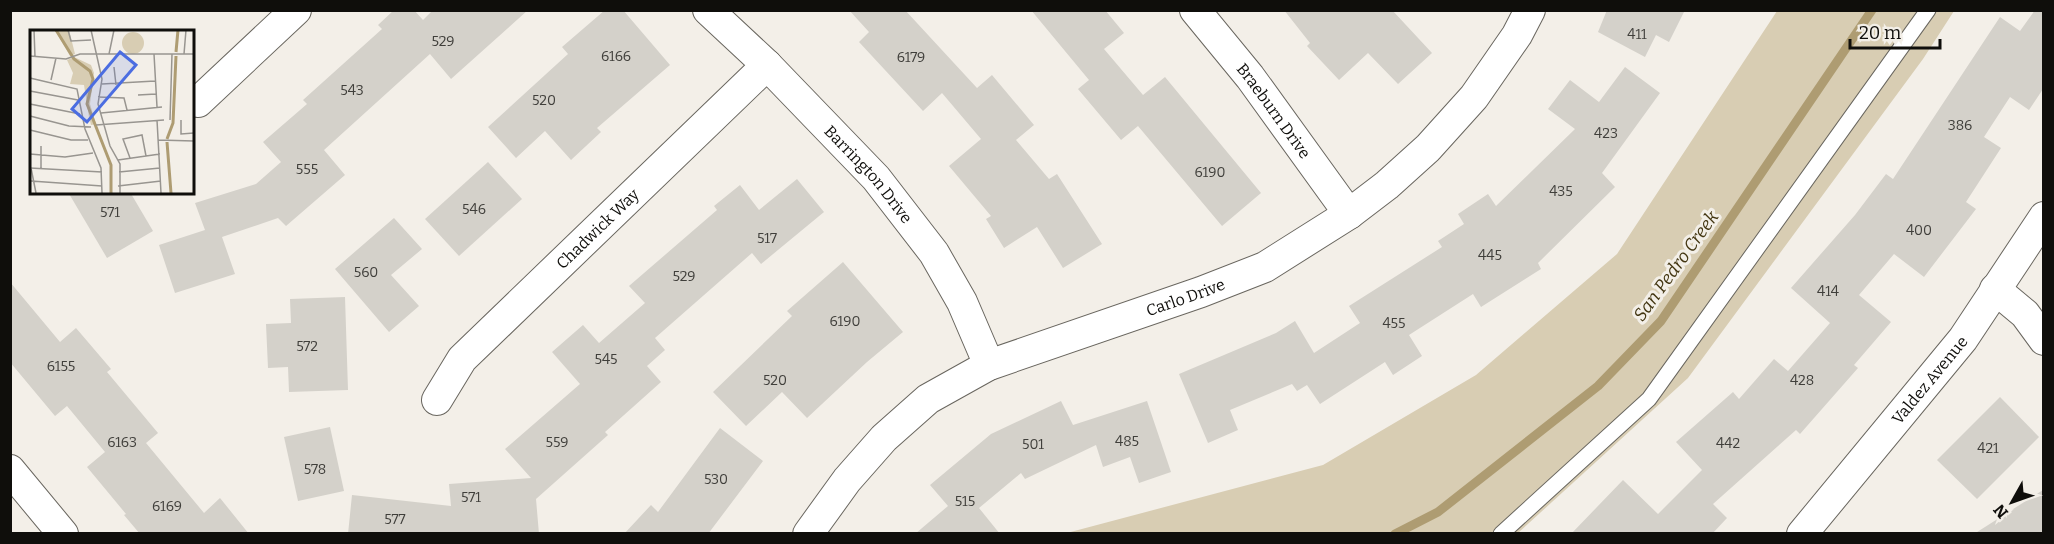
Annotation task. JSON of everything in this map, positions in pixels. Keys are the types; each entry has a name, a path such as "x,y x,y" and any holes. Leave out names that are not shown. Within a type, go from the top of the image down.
{"street":[{"path":"198,102 296,10"},
{"name":"Barrington Drive","path":"708,10 767,65 876,178 934,253 962,302 989,365"},
{"name":"Braeburn Drive","path":"1195,10 1250,77 1348,214"},
{"name":"Carlo Drive","path":"808,534 847,480 884,438 928,399 989,365 1201,292 1265,267 1348,214 1387,185 1428,148 1474,97 1517,35 1530,10"},
{"name":"Chadwick Way","path":"437,400 462,359 767,65"},
{"name":"Valdez Avenue","path":"1802,534 1963,339 2043,217"},
{"path":"1995,289 2025,314 2043,340"},
{"path":"10,470 63,534"}],"lane":[{"path":"1501,534 1649,399 1928,10"}],"shaded area":[{"path":"1777,11 1954,11 1923,59 1688,378 1518,533 1063,534 1323,465 1476,375 1617,254"}],"building":[{"path":"394,10 414,10 423,20 433,10 528,10 451,79 430,54 324,150 345,175 286,226 278,218 222,237 235,274 175,293 159,245 205,230 195,203 256,184 281,162 263,142 307,104 303,100 382,29 378,25"},
{"path":"605,10 623,10 670,65 597,128 601,132 571,160 545,131 516,158 488,127 568,54 562,47"},
{"path":"849,10 905,10 977,88 992,75 1034,125 1016,140 1049,179 1057,174 1102,244 1063,268 1037,227 1004,248 986,219 991,216 949,166 981,139 942,93 923,111 859,42 869,32"},
{"path":"1031,10 1105,10 1124,33 1104,49 1143,95 1165,77 1261,193 1222,226 1138,126 1121,140 1078,89 1089,80"},
{"path":"1284,10 1392,10 1432,53 1398,84 1368,53 1339,80 1307,46 1310,43"},
{"path":"1607,10 1685,10 1669,42 1656,35 1645,57 1598,32"},
{"path":"2035,10 2043,10 2043,89 2029,110 2010,97 1984,137 2001,148 1966,202 1976,209 1924,277 1894,254 1859,295 1891,322 1854,365 1858,368 1800,434 1796,430 1713,504 1727,518 1712,534 1571,534 1623,480 1658,514 1702,470 1676,442 1733,392 1739,399 1774,359 1788,371 1830,323 1791,288 1855,215 1886,174 1893,179 2000,17 2020,31"},
{"path":"1625,67 1660,93 1602,173 1615,187 1538,263 1541,269 1481,307 1473,294 1409,335 1422,356 1393,375 1385,362 1320,404 1307,385 1297,391 1292,384 1230,410 1238,430 1208,443 1179,374 1276,333 1295,321 1314,353 1360,323 1349,306 1442,247 1438,241 1464,224 1458,214 1488,194 1496,206 1575,129 1548,109 1570,80 1599,102"},
{"path":"488,162 522,199 459,256 425,219"},
{"path":"797,179 824,212 761,264 752,253 655,338 665,350 647,366 661,382 605,432 608,435 536,499 539,534 348,534 352,495 451,506 449,484 531,478 505,449 580,384 552,352 583,325 599,343 645,303 629,286 717,210 714,206 740,185 759,210"},
{"path":"69,194 131,194 153,231 107,258"},
{"path":"394,218 422,249 391,275 419,306 389,332 335,269"},
{"path":"843,262 903,332 807,418 782,392 746,426 713,392 792,316 787,311"},
{"path":"10,282 60,342 76,328 111,369 107,372 158,433 146,443 204,513 220,498 249,534 140,534 87,467 105,452 67,406 55,416 10,362"},
{"path":"345,297 348,390 289,392 288,367 268,368 266,324 291,323 290,299"},
{"path":"2000,397 2039,437 1977,499 1937,460"},
{"path":"1061,401 1073,425 1147,401 1171,472 1139,483 1130,457 1103,467 1096,445 1025,479 1021,473 979,508 1000,534 915,534 948,506 930,485 991,434"},
{"path":"330,427 344,491 298,501 284,437"},
{"path":"720,428 763,461 708,534 624,534 651,505 658,512"},
{"path":"2043,490 2043,534 1974,534"}],"waterway":[{"name":"San Pedro Creek","path":"1395,534 1438,512 1598,386 1661,321 1872,10"}]}
